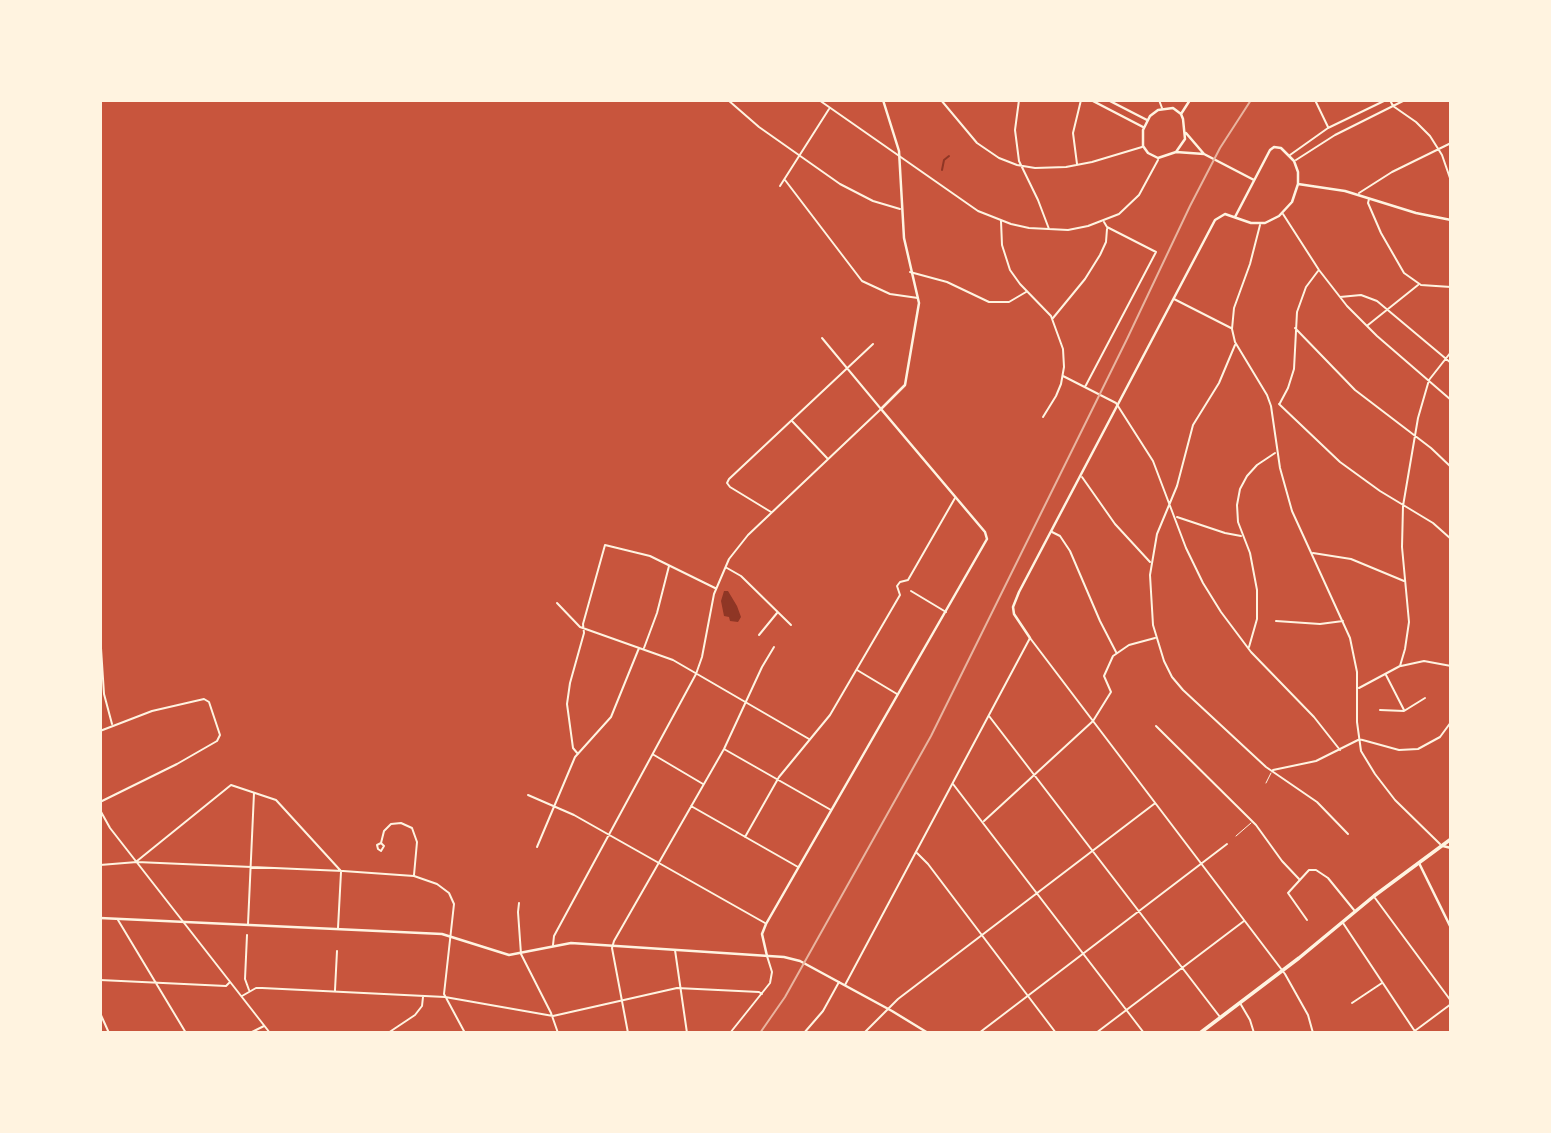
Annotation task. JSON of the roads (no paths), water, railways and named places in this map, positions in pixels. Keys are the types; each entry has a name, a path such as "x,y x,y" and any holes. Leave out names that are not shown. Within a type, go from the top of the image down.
{"main road":[{"path":"1200,1033 1451,839"}],"street":[{"path":"728,100 759,127 855,193 880,204 901,209"},
{"path":"819,100 978,211 1029,228 1068,230 1103,221 1123,211 1142,191 1158,158"},
{"path":"553,946 554,936 696,674 702,657 715,588 725,567 743,540 905,385 919,303 910,272 901,209 900,157 883,100"},
{"path":"941,100 985,150 999,159 1020,165 1045,168 1077,165 1143,146"},
{"path":"946,104 949,100"},
{"path":"1019,100 1015,130 1020,165 1038,200 1049,230"},
{"path":"1077,165 1073,133 1080,100"},
{"path":"1091,100 1143,127"},
{"path":"1108,100 1147,120"},
{"path":"1159,100 1162,109"},
{"path":"1181,114 1190,100"},
{"path":"1315,100 1328,128"},
{"path":"1290,155 1328,128 1388,100 1424,129 1439,148 1451,181"},
{"path":"1294,162 1335,135 1405,100"},
{"path":"780,186 830,108"},
{"path":"1204,154 1176,152 1158,158 1150,155 1143,146 1143,127 1147,120 1162,109 1173,108 1181,114 1186,133 1204,154 1254,180"},
{"path":"1176,152 1186,133"},
{"path":"1358,194 1383,177 1451,143"},
{"path":"1235,217 1272,148 1279,147 1290,155 1298,184 1292,202 1282,214 1260,224 1222,214 1214,220 1014,604 1015,617 1283,970 1308,1015 1313,1033"},
{"path":"785,180 860,278 880,291 918,298"},
{"path":"1298,184 1358,194 1413,212 1451,220"},
{"path":"1369,198 1368,203 1374,218 1404,273 1419,284 1451,287"},
{"path":"1282,214 1339,297 1367,327 1451,400"},
{"path":"1001,220 1000,235 1004,255 1014,276 1052,318 1063,349 1063,376 1056,396 1043,417"},
{"path":"1086,387 1156,252 1107,227 1103,221"},
{"path":"1260,224 1250,264 1234,308 1232,329 1236,345 1259,378 1271,407 1277,453 1293,512 1344,621 1355,657 1359,688 1358,740 1364,757 1415,821 1443,846 1451,848"},
{"path":"1052,318 1085,279 1100,256 1106,242 1107,227"},
{"path":"1271,407 1279,404 1289,385 1294,369 1295,328 1304,292 1319,270"},
{"path":"910,272 947,282 989,302 1009,302 1027,291"},
{"path":"1367,327 1419,284"},
{"path":"1339,297 1364,296 1388,309 1451,363"},
{"path":"1174,299 1232,329"},
{"path":"1295,328 1355,390 1436,451 1451,467"},
{"path":"730,1033 770,983 772,976 762,935 766,924 987,539 986,534 956,497 821,338"},
{"path":"772,512 730,487 727,481 873,344"},
{"path":"1236,345 1231,350 1219,383 1193,425 1180,477 1157,534 1151,563 1149,601 1156,637 1164,661 1176,683 1248,751 1317,802 1348,834"},
{"path":"1399,666 1408,629 1402,506 1429,380 1451,352"},
{"path":"1063,376 1118,406 1153,461 1203,583 1221,612 1248,648 1314,717 1340,750"},
{"path":"1279,404 1329,454 1402,506 1423,516 1451,539"},
{"path":"792,421 828,459"},
{"path":"1248,648 1255,629 1257,590 1250,553 1242,536 1237,511 1243,483 1257,465 1277,453"},
{"path":"1081,476 1115,524 1151,563"},
{"path":"900,594 897,586 908,580 956,497"},
{"path":"1175,517 1242,536"},
{"path":"1051,532 1060,536 1070,551 1117,653"},
{"path":"578,754 573,748 567,704 605,545 642,553 715,588"},
{"path":"1312,554 1351,559 1405,581"},
{"path":"644,649 670,565"},
{"path":"725,567 741,576 791,625"},
{"path":"745,837 778,780 830,715 900,594 911,591 946,612"},
{"path":"557,603 578,625 673,660 810,739"},
{"path":"759,635 777,612"},
{"path":"1276,621 1321,624 1344,621"},
{"path":"983,822 1093,721 1111,692 1104,676 1110,661 1117,653 1129,645 1156,637"},
{"path":"845,985 1030,638"},
{"path":"537,847 578,754 611,717 640,647"},
{"path":"628,1033 613,945 723,749 774,647"},
{"path":"101,648 104,694 112,725"},
{"path":"1359,688 1399,666 1424,661 1451,666"},
{"path":"856,670 898,694"},
{"path":"1386,675 1404,711"},
{"path":"1380,710 1404,711 1425,698"},
{"path":"100,731 152,711 206,700 219,732 217,741 168,769 100,802"},
{"path":"988,716 1220,1018"},
{"path":"1272,771 1316,761 1363,738 1399,750 1418,749 1440,737 1451,722"},
{"path":"1156,726 1253,822 1282,862 1299,879"},
{"path":"723,749 831,811"},
{"path":"653,755 703,784"},
{"path":"953,784 1143,1033"},
{"path":"137,862 229,785 254,792 275,800 341,871 338,928"},
{"path":"248,924 254,792"},
{"path":"526,796 610,835 766,924"},
{"path":"864,1033 886,1007 1155,803"},
{"path":"691,806 799,868"},
{"path":"100,810 109,827 271,1033"},
{"path":"381,843 383,833 391,824 401,823 412,828 417,842 414,876"},
{"path":"979,1033 1227,844"},
{"path":"916,853 928,864 1056,1033"},
{"path":"100,865 137,862 341,871 414,876 437,884 446,890 454,904 445,997 465,1033"},
{"path":"1419,863 1451,928"},
{"path":"1307,920 1288,895 1288,891 1312,870 1328,878 1355,911"},
{"path":"1342,922 1414,1032 1451,1003 1374,896"},
{"path":"519,903 517,912 522,954 553,1016 558,1033"},
{"path":"100,918 451,935 499,953 522,954 571,943 796,959 886,1007 928,1033"},
{"path":"118,918 118,924 186,1033"},
{"path":"1096,1033 1245,921"},
{"path":"247,935 245,979 249,991"},
{"path":"675,949 687,1033"},
{"path":"335,991 337,951"},
{"path":"100,980 226,986 230,982"},
{"path":"804,1033 823,1011 839,982"},
{"path":"1352,1003 1382,983"},
{"path":"242,996 262,988 445,997 553,1016 680,987 762,994"},
{"path":"388,1033 415,1015 422,1006 423,996"},
{"path":"1240,1003 1254,1033"},
{"path":"100,1013 109,1033"},
{"path":"250,1033 265,1026"}],"lane":[{"path":"1266,783 1272,771"},
{"path":"1236,836 1253,822"}],"waterway":[{"path":"942,170 944,160 949,156"}],"tram line":[{"path":"760,1033 785,997 931,736 1190,206 1220,148 1251,100"}]}
